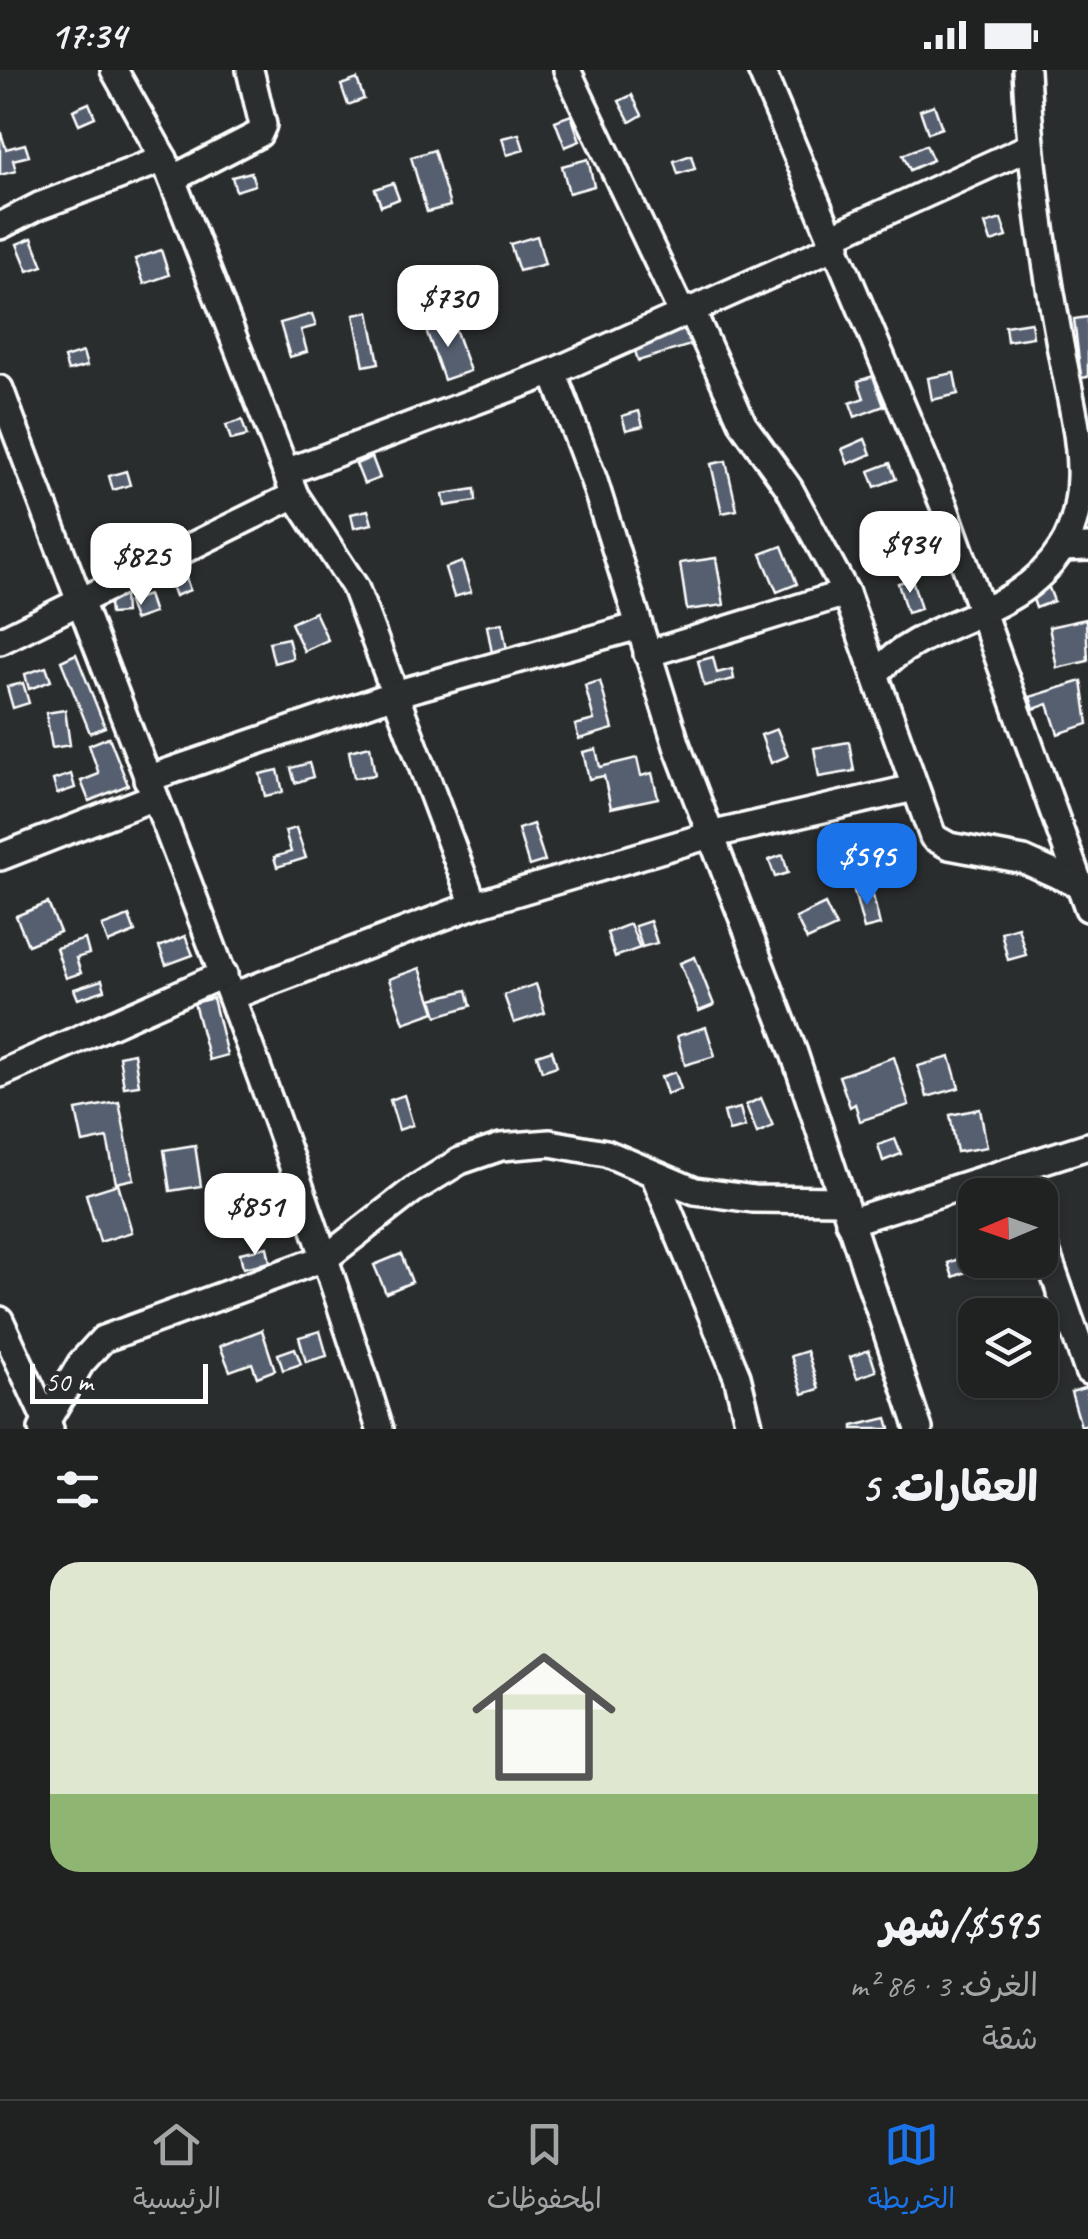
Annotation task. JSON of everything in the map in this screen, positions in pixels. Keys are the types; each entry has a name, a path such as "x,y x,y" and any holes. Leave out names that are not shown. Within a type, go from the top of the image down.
{"street":[{"path":"114,70 168,169 291,484 355,586 474,905"},
{"path":"0,226 38,206 168,169 260,134 263,125 250,70"},
{"path":"567,70 743,424 799,504 846,593 933,837 949,846 1024,860 1084,896"},
{"path":"762,70 835,241 984,615 1084,896"},
{"path":"876,673 910,642 984,615 1075,547 1080,465 1030,147 1026,70"},
{"path":"0,641 78,605 291,484 687,311 1030,147"},
{"path":"553,372 594,481 647,654 710,834 794,1053 919,1429"},
{"path":"0,388 78,605 228,985 328,1256 380,1429"},
{"path":"647,654 846,593"},
{"path":"0,857 151,788 398,694 638,626"},
{"path":"0,1074 228,985 474,905 710,834 914,788"},
{"path":"46,1427 80,1363 102,1338 328,1256 429,1180 460,1161 501,1148 550,1143 606,1152 695,1192 846,1211 1018,1170 1088,1146"},
{"path":"1018,1170 1021,1178"},
{"path":"655,1177 737,1376 750,1429"},
{"path":"1055,1278 1088,1371"},
{"path":"0,1320 46,1427"}],"building":[{"path":"357,79 364,99 348,105 341,85"},
{"path":"632,95 642,115 630,122 619,101"},
{"path":"89,103 95,117 79,124 73,110"},
{"path":"934,105 942,128 928,133 920,110"},
{"path":"571,115 580,141 565,147 555,121"},
{"path":"0,130 6,149 25,144 29,156 13,160 16,171 0,175"},
{"path":"519,134 524,150 507,155 502,138"},
{"path":"926,145 933,160 910,170 903,155"},
{"path":"434,150 450,206 427,212 411,157"},
{"path":"691,155 695,169 678,174 674,161"},
{"path":"588,159 594,186 569,193 562,166"},
{"path":"251,172 255,185 236,191 232,177"},
{"path":"393,183 399,199 381,206 375,189"},
{"path":"1001,219 1007,237 991,242 985,224"},
{"path":"537,236 545,264 519,271 510,244"},
{"path":"32,238 43,266 28,271 17,244"},
{"path":"161,250 169,275 144,284 135,259"},
{"path":"369,312 379,363 364,366 354,315"},
{"path":"312,314 316,326 301,330 307,352 290,357 280,323"},
{"path":"1088,317 1088,377 1081,378 1074,319"},
{"path":"452,320 470,371 444,380 426,330"},
{"path":"1031,322 1033,337 1007,341 1005,326"},
{"path":"699,323 704,341 638,361 633,343"},
{"path":"83,352 87,366 68,371 64,358"},
{"path":"954,373 958,394 932,400 928,378"},
{"path":"873,376 884,406 855,417 850,403 864,398 858,381"},
{"path":"639,411 643,426 626,430 622,416"},
{"path":"242,420 247,436 231,440 226,425"},
{"path":"865,439 871,454 848,464 842,449"},
{"path":"372,457 380,478 364,484 356,464"},
{"path":"726,461 737,510 722,513 711,464"},
{"path":"890,463 896,479 875,487 869,471"},
{"path":"126,471 130,485 113,490 109,476"},
{"path":"475,489 476,501 445,506 443,494"},
{"path":"368,510 372,524 354,528 351,514"},
{"path":"926,532 930,546 912,551 908,537"},
{"path":"782,546 797,584 777,592 761,554"},
{"path":"716,558 724,605 687,610 680,563"},
{"path":"462,562 471,592 454,597 445,568"},
{"path":"1043,572 1054,601 1036,608 1026,578"},
{"path":"185,575 190,590 175,596 169,580"},
{"path":"912,579 921,609 907,613 898,583"},
{"path":"124,592 125,613 110,614 108,593"},
{"path":"148,595 154,613 134,620 128,602"},
{"path":"315,612 328,640 304,651 291,623"},
{"path":"1086,619 1088,661 1057,668 1049,627"},
{"path":"502,623 507,650 492,653 487,626"},
{"path":"288,638 293,658 274,663 269,642"},
{"path":"76,654 105,727 90,733 61,661"},
{"path":"713,657 717,673 732,669 734,679 704,686 698,661"},
{"path":"46,667 51,681 29,689 25,674"},
{"path":"600,681 613,729 579,739 575,725 594,720 585,685"},
{"path":"1082,681 1088,724 1058,734 1048,704 1034,709 1030,697"},
{"path":"23,683 29,703 13,708 7,687"},
{"path":"65,710 70,745 52,748 46,713"},
{"path":"777,729 788,756 771,763 761,735"},
{"path":"109,737 128,785 89,801 81,781 99,774 89,745"},
{"path":"849,742 854,771 819,777 814,748"},
{"path":"370,746 375,775 354,778 349,751"},
{"path":"596,749 600,767 637,758 641,776 652,773 658,798 611,808 604,776 589,779 583,752"},
{"path":"309,763 313,777 295,783 291,768"},
{"path":"278,770 283,792 265,796 260,774"},
{"path":"71,774 75,788 57,794 53,780"},
{"path":"533,824 545,861 529,866 518,829"},
{"path":"296,828 306,858 277,867 274,857 291,852 285,831"},
{"path":"783,855 788,873 775,877 769,860"},
{"path":"871,887 880,925 864,929 854,891"},
{"path":"48,903 60,932 28,945 16,916"},
{"path":"825,904 836,927 807,940 796,918"},
{"path":"129,916 135,932 108,943 102,926"},
{"path":"650,921 657,943 642,947 635,926"},
{"path":"630,924 640,948 615,957 607,933"},
{"path":"1018,927 1026,955 1008,960 1001,932"},
{"path":"185,936 193,955 166,965 159,947"},
{"path":"85,939 89,954 76,958 81,973 66,978 56,948"},
{"path":"695,957 714,1005 699,1011 680,963"},
{"path":"420,968 435,1012 404,1023 389,979"},
{"path":"102,980 105,990 78,999 74,989"},
{"path":"536,984 545,1013 514,1023 504,995"},
{"path":"467,990 471,1006 437,1016 432,999"},
{"path":"213,998 227,1055 209,1060 194,1003"},
{"path":"706,1027 715,1056 685,1065 677,1036"},
{"path":"552,1050 557,1066 542,1071 537,1055"},
{"path":"134,1053 139,1085 124,1087 119,1056"},
{"path":"894,1057 909,1105 860,1121 855,1104 850,1107 839,1076"},
{"path":"950,1057 959,1088 927,1097 918,1066"},
{"path":"675,1072 681,1089 667,1094 661,1077"},
{"path":"404,1095 413,1125 399,1130 390,1100"},
{"path":"761,1098 773,1126 757,1133 746,1105"},
{"path":"119,1102 134,1179 116,1183 107,1138 83,1143 76,1110"},
{"path":"740,1108 745,1127 729,1131 724,1112"},
{"path":"980,1109 987,1147 957,1152 950,1115"},
{"path":"895,1139 901,1154 883,1161 878,1145"},
{"path":"195,1145 201,1186 170,1191 164,1150"},
{"path":"118,1184 132,1232 100,1242 86,1194"},
{"path":"267,1247 270,1262 243,1268 240,1253"},
{"path":"401,1254 412,1282 386,1293 374,1265"},
{"path":"958,1259 958,1275 953,1277 948,1263"},
{"path":"262,1330 275,1370 257,1377 252,1363 230,1371 220,1346"},
{"path":"320,1331 327,1356 306,1362 299,1337"},
{"path":"295,1348 301,1364 283,1370 278,1354"},
{"path":"869,1350 876,1371 857,1378 850,1357"},
{"path":"807,1351 819,1389 803,1394 791,1356"},
{"path":"1087,1387 1088,1424 1081,1426 1071,1392"},
{"path":"887,1418 890,1429 853,1429 853,1426"}]}
